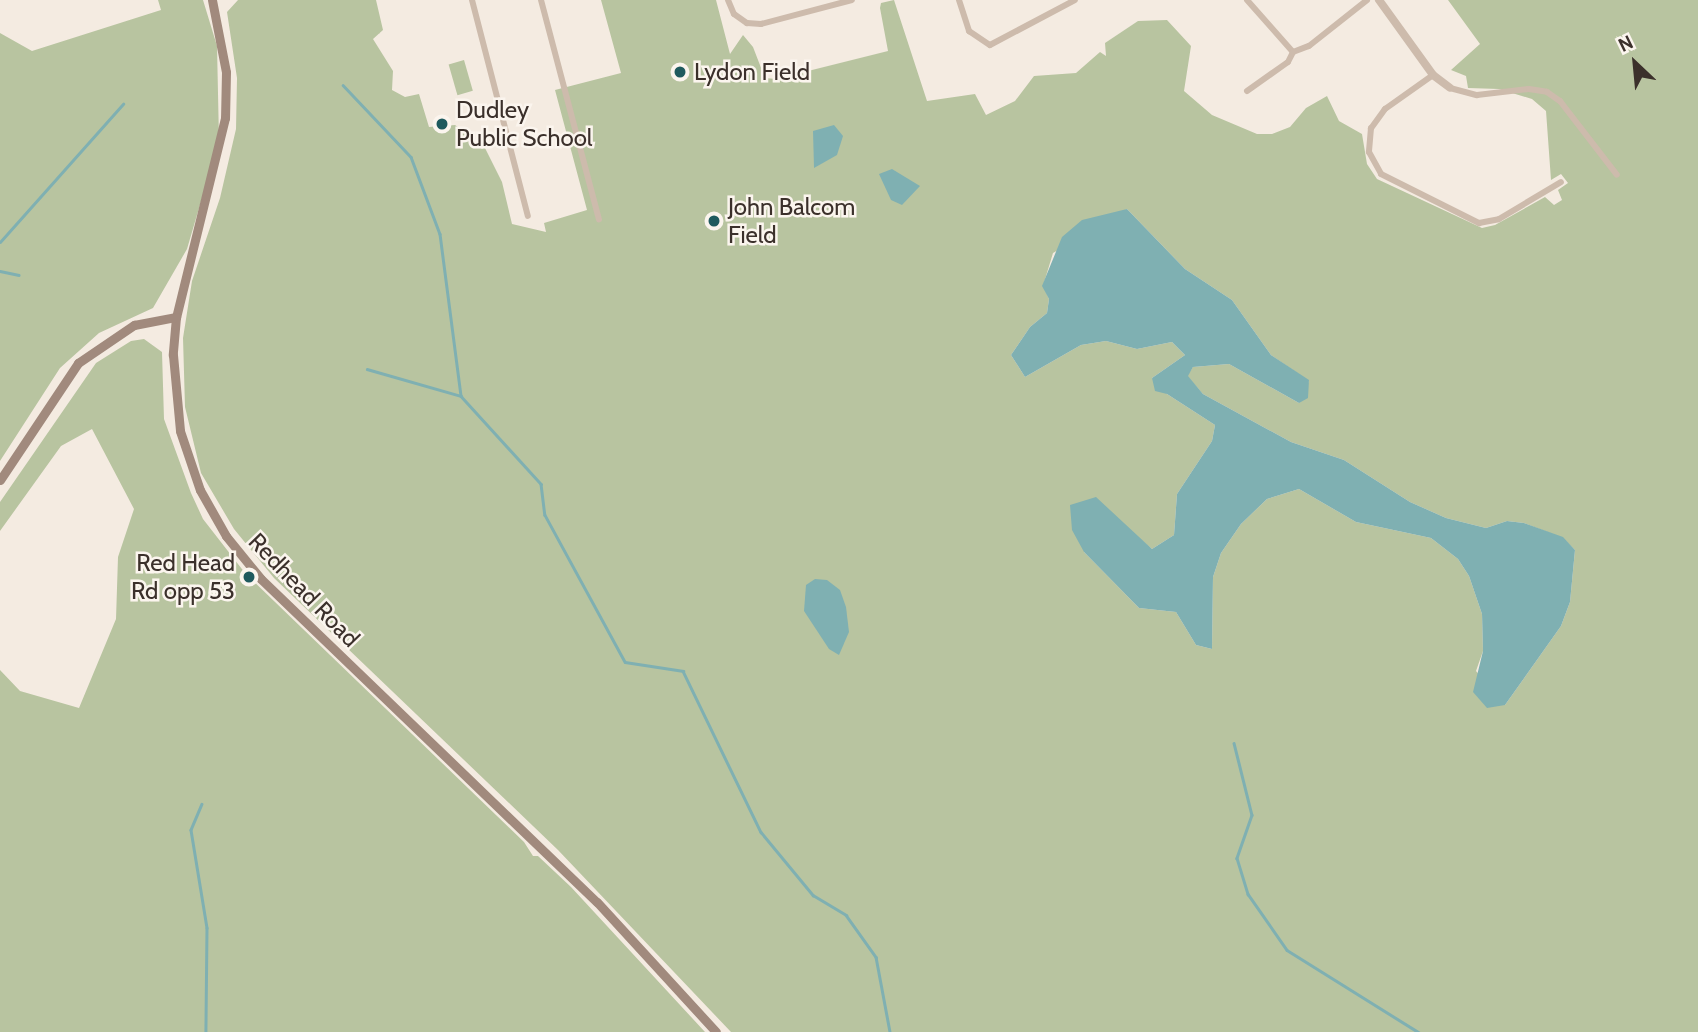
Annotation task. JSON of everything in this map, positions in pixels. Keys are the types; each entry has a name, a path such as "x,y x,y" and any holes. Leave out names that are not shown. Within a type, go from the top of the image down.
{"main road":[{"name":"Redhead Road","path":"212,0 226,72 225,118 176,317 174,393 186,452 211,512 244,559 597,902 716,1032"},
{"path":"0,480 78,363 134,325 176,317"}],"street":[{"path":"472,0 528,216"},
{"path":"541,0 599,219"},
{"path":"728,0 734,14 761,24 852,0"},
{"path":"959,0 969,31 990,45 1074,0"},
{"path":"1247,0 1293,52"},
{"path":"1247,91 1288,62 1293,52 1309,46 1367,0"},
{"path":"1379,0 1433,75 1451,88 1477,96 1529,89 1547,92 1560,101 1617,176"},
{"path":"1433,75 1385,109 1371,128 1369,152 1381,174 1479,223 1499,219 1561,182"}],"green space":[{"path":"158,0 203,0 217,46 219,140 187,249 153,308 99,333 60,368 0,461 0,33 32,51 161,10"},
{"path":"238,0 376,0 383,30 373,39 393,71 392,90 405,97 419,94 429,127 455,125 484,146 502,182 512,224 546,232 544,223 587,210 555,90 621,73 601,0 716,0 730,54 743,35 753,47 765,78 776,79 888,51 880,8 881,3 894,0 927,101 975,94 986,115 1015,101 1034,76 1076,73 1100,52 1106,56 1105,43 1138,21 1167,20 1191,46 1184,91 1212,115 1257,134 1272,134 1290,127 1306,108 1327,96 1339,121 1362,134 1367,164 1377,179 1482,228 1495,225 1545,197 1554,205 1562,200 1558,190 1568,183 1561,174 1551,180 1546,111 1532,99 1499,89 1468,88 1466,76 1451,70 1480,44 1448,0 1698,0 1698,1032 731,1032 558,850 274,578 234,529 201,473 185,407 183,338 192,281 220,198 236,129 237,78 227,12","holes":["1127,209 1185,269 1232,300 1271,355 1309,381 1299,403 1229,364 1193,367 1187,376 1203,394 1291,442 1344,460 1410,502 1446,518 1486,528 1507,521 1524,523 1563,538 1575,550 1570,602 1561,626 1505,705 1476,671 1483,651 1482,614 1469,576 1458,559 1431,538 1356,522 1299,489 1267,499 1241,524 1221,553 1213,577 1212,649 1196,645 1176,612 1139,608 1084,552 1127,528 1152,549 1174,535 1177,494 1212,441 1215,425 1167,394 1152,378 1185,355 1172,342 1137,349 1106,341 1081,345 1025,377 1011,355 1030,327 1047,313 1049,299 1043,286 1053,253"]},
{"path":"464,60 473,91 457,95 449,64"},
{"path":"144,339 162,352 164,419 191,493 203,519 245,573 524,842 533,856 538,856 571,887 705,1032 0,1032 0,670 20,691 79,708 116,619 118,557 134,509 92,429 61,446 0,531 0,502 96,363 131,341"}],"water":[{"path":"834,125 843,136 837,155 814,168 813,131"},
{"path":"892,169 920,186 902,205 891,200 879,174"},
{"path":"1127,209 1185,269 1232,300 1271,355 1309,380 1308,398 1299,403 1229,364 1193,367 1188,376 1203,394 1291,442 1344,460 1410,502 1446,518 1486,528 1507,521 1524,523 1563,537 1575,550 1570,602 1561,626 1505,705 1487,708 1473,692 1483,651 1482,614 1469,576 1458,559 1431,538 1356,522 1299,489 1267,499 1241,524 1221,553 1213,577 1212,649 1196,645 1176,612 1139,608 1084,552 1072,530 1070,505 1096,497 1152,549 1174,535 1177,494 1212,441 1215,425 1167,394 1155,391 1152,378 1185,355 1172,342 1137,349 1106,341 1081,345 1025,377 1011,355 1030,327 1047,313 1049,299 1042,286 1062,237 1082,220"},
{"path":"815,579 827,580 840,590 846,607 849,632 839,655 829,649 804,611 806,585"}],"waterway":[{"path":"343,85 411,157 440,234 461,395"},
{"path":"0,242 123,104"},
{"path":"0,271 19,275"},
{"path":"367,369 461,396 541,484 545,515 625,662 683,671 761,832 813,895 846,915 876,957 890,1032"},
{"path":"1234,743 1252,815 1237,858 1248,894 1287,950 1418,1032"},
{"path":"202,804 191,830 207,928 206,1032"}],"place":[{"name":"Lydon Field","path":"680,72"},
{"name":"Dudley Public School","path":"442,124"},
{"name":"John Balcom Field","path":"714,221"},
{"name":"Red Head Rd opp 53","path":"249,577"}]}
